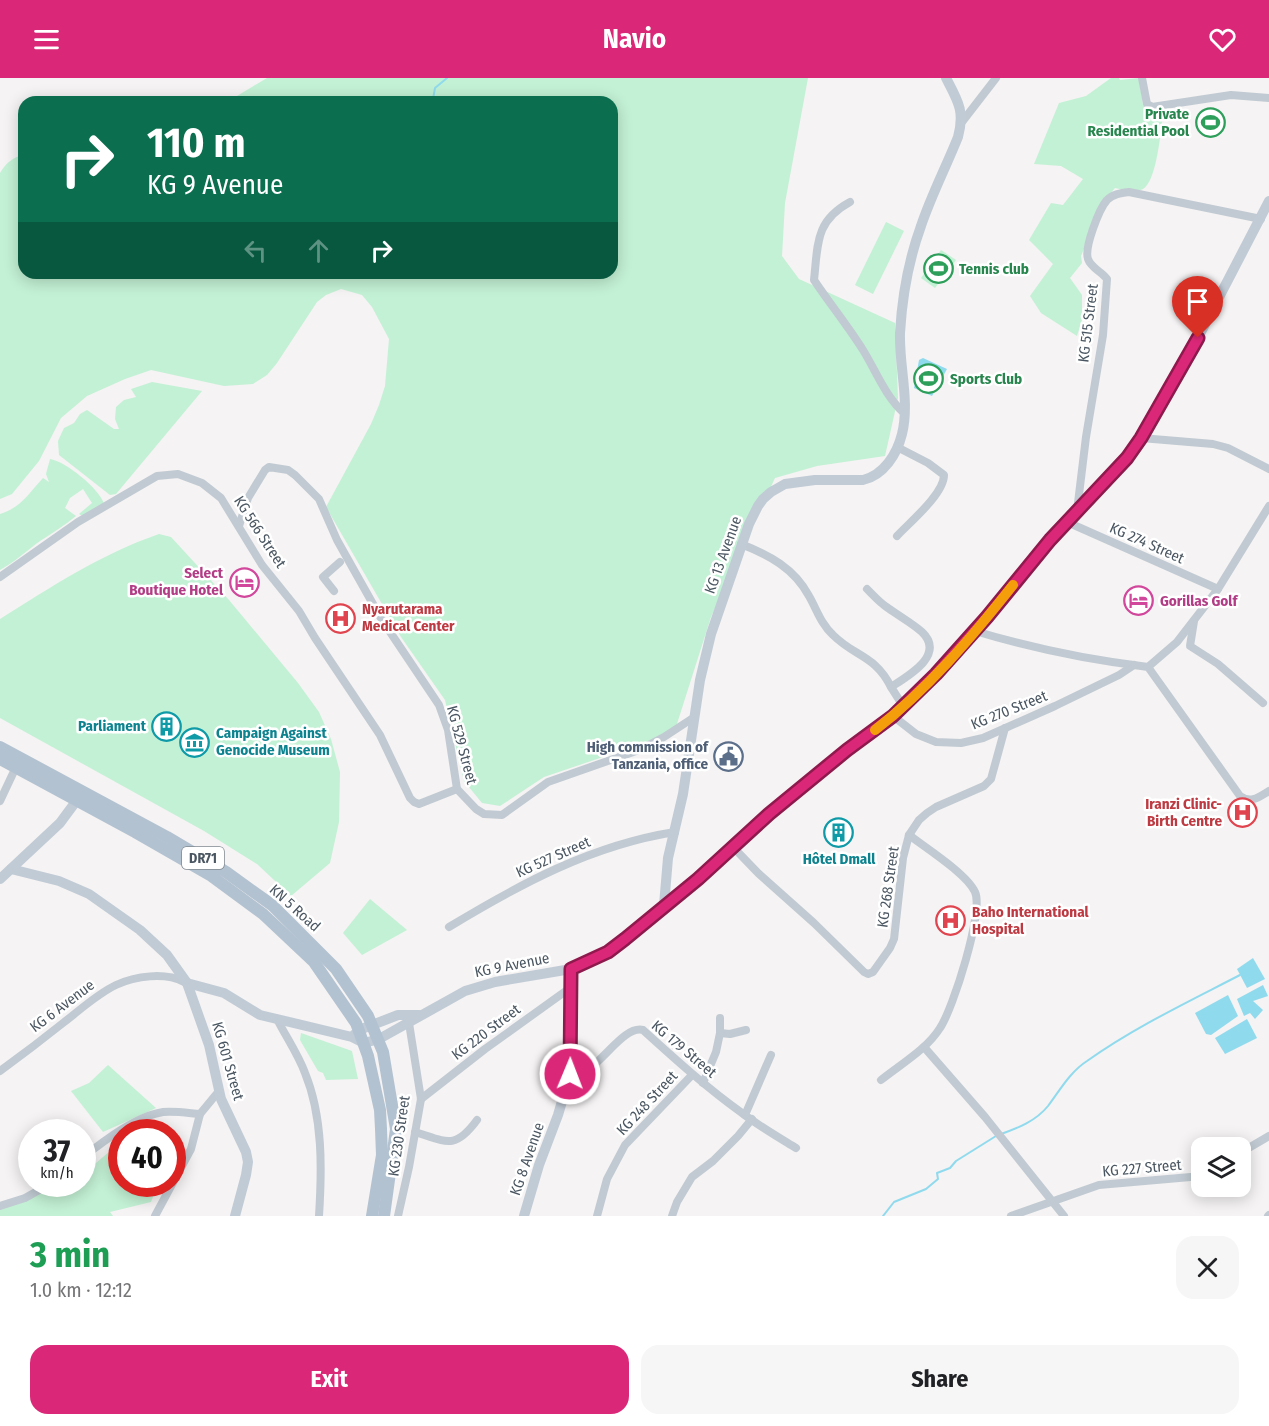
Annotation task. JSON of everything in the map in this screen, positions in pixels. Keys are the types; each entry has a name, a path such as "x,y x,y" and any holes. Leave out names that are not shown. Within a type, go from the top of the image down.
{"main road":[{"path":"946,78 956,98 962,122"},
{"name":"KG 13 Avenue","path":"664,905 668,858 683,794 700,680 711,634 741,544 758,506 771,492 785,484 800,481 871,478 886,465 897,447 904,413 900,335 904,293 920,227 958,137 962,122"},
{"name":"KG 9 Avenue","path":"358,1037 379,1039 444,1001 475,988 495,982 571,969 608,952 698,879 847,750 893,716 975,631 1066,522 1116,470 1141,438 1188,357 1269,201"},
{"name":"KN 5 Road","path":"0,747 193,852 248,887 272,905 336,969 372,1025 383,1052 396,1129 384,1216"},
{"name":"KN 5 Road","path":"0,759 210,875 263,914 314,962 358,1037 380,1110 382,1155 372,1216"},
{"path":"0,879 60,823 77,800"},
{"name":"KG 601 Street","path":"11,869 59,881 89,894 140,930 167,955 187,983 209,1045 219,1091 244,1144 248,1162 235,1216"},
{"name":"KG 8 Avenue","path":"524,1216 570,1074 571,969"},
{"name":"KG 6 Avenue","path":"187,983 224,993 260,1015 358,1037"},
{"name":"KG 9 Avenue","path":"358,1037 372,1025 398,1015 419,1015"}],"street":[{"path":"962,122 996,78"},
{"path":"1142,78 1147,104 1152,107 1231,95 1269,98"},
{"name":"KG 515 Street","path":"1077,512 1086,437 1103,335 1107,279 1088,262 1086,255 1101,210 1107,200 1118,193 1140,193 1261,219"},
{"path":"850,202 834,210 821,230 818,238 814,280 863,350 892,401 904,413"},
{"path":"1141,438 1213,444 1228,448 1269,469"},
{"path":"897,447 937,468 944,475 942,485 932,498 897,536"},
{"name":"KG 529 Street","path":"248,498 265,470 274,466 295,475 319,499 342,550 382,620 442,711 448,730 457,789 484,814 502,815 548,782 639,750 693,718"},
{"name":"KG 566 Street","path":"0,577 78,522 157,476 178,474 194,479 210,488 231,510 262,565 299,610 380,735 410,798 414,802 425,802 457,789"},
{"path":"231,510 248,498"},
{"path":"239,526 248,498"},
{"path":"1148,667 1177,642 1218,589 1267,515 1269,506"},
{"name":"KG 274 Street","path":"1066,522 1218,589"},
{"path":"741,544 771,557 791,572 808,595 825,627 835,637 877,666 903,706"},
{"path":"334,591 324,577 340,562"},
{"path":"867,589 885,606 921,631 927,637 930,647 923,664 891,687"},
{"path":"1194,619 1190,646 1211,659 1263,703"},
{"path":"975,631 1013,643 1099,661 1148,667 1240,795 1245,800 1251,800 1269,791"},
{"name":"KG 270 Street","path":"893,716 916,734 936,742 961,743 983,738 1055,706 1119,675 1134,665"},
{"name":"KG 268 Street","path":"733,847 758,873 868,974 878,968 894,939 903,858 909,835 927,813 984,786 991,779 1005,728"},
{"path":"0,801 16,767"},
{"name":"KG 527 Street","path":"449,927 501,895 578,858 608,847 675,832"},
{"path":"881,1080 924,1047 940,1029 948,1013 975,926 978,902 976,892 966,878 909,835"},
{"name":"KG 6 Avenue","path":"0,1071 114,986 129,980 164,976 176,977 187,983"},
{"name":"KG 220 Street","path":"421,1099 485,1049 570,988"},
{"path":"703,1083 713,1060 720,1034 720,1018"},
{"path":"278,1019 306,1073 313,1101 320,1142 319,1216"},
{"name":"KG 230 Street","path":"398,1216 421,1099 409,1023"},
{"name":"KG 179 Street","path":"570,1074 588,1069 627,1035 638,1029 643,1030 692,1075 796,1149"},
{"path":"720,1034 746,1030"},
{"path":"924,1047 985,1117 1064,1216"},
{"path":"672,1216 677,1202 692,1177 738,1136 748,1117 771,1055"},
{"name":"KG 248 Street","path":"597,1216 607,1179 625,1145 692,1075"},
{"path":"155,1216 191,1149 200,1114 219,1091"},
{"path":"96,1148 117,1133 161,1112 177,1111 200,1114"},
{"path":"415,1132 446,1141 458,1140 477,1120"},
{"path":"1251,1147 1269,1136"},
{"name":"KG 227 Street","path":"1011,1216 1098,1185 1191,1177"},
{"path":"0,1206 27,1197"}],"green space":[{"path":"267,78 808,78 785,203 782,256 799,279 895,323 898,398 885,456 817,466 775,478 711,617 676,727 650,741 544,777 500,806 482,803 464,781 445,700 401,637 326,507 371,424 385,386 389,339 372,307 362,295 341,289 326,295 317,302 277,363 267,375 253,384 224,386 151,370 87,396 61,418 39,461 12,494 0,499 0,173 17,157 18,279 618,279 618,96 237,96"},
{"path":"1111,78 1120,80 1139,78 1143,105 1150,113 1163,113 1158,154 1152,176 1143,189 1129,191 1115,188 1103,202 1081,256 1082,263 1070,278 1082,295 1082,320 1077,336 1041,313 1030,296 1053,264 1029,240 1051,203 1063,205 1083,179 1061,166 1034,164 1059,103 1086,96"},
{"path":"886,222 904,231 873,294 855,285"},
{"name":"Tennis club","path":"941,250 956,260 935,288 921,278"},
{"path":"152,382 202,391 116,494 110,495 59,455 58,441 64,428 74,423 80,414 87,410 114,429 119,429 115,419 116,407 124,400 136,397 131,389"},
{"path":"50,459 64,465 81,477 96,491 104,504 84,517 79,514 92,503 83,489 70,498 65,508 76,516 0,570 0,514 19,504 43,478 49,482 46,474"},
{"path":"159,534 171,537 229,600 298,683 319,712 331,739 340,772 339,822 330,863 291,896 257,864 204,831 0,718 0,619 97,561"},
{"path":"370,899 407,930 362,955 343,933"},
{"path":"301,1033 352,1051 358,1079 326,1080 323,1073 318,1071 300,1040"},
{"path":"108,1065 156,1108 132,1119 108,1119 108,1130 103,1132 96,1123 96,1119 93,1119 71,1091 89,1083"},
{"path":"108,1153 108,1197 153,1197 151,1202 110,1212 113,1216 0,1216 0,1206 20,1197 96,1197 96,1163"}],"water":[{"name":"Sports Club","path":"923,358 947,369 932,396 914,388 919,360"},
{"path":"1253,958 1265,979 1247,988 1237,969"},
{"path":"1263,985 1268,996 1253,1001 1263,1010 1255,1019 1250,1013 1244,1016 1237,999"},
{"path":"1228,995 1238,1016 1211,1035 1206,1034 1195,1013"},
{"path":"1247,1019 1257,1038 1225,1054 1215,1038"}],"waterway":[{"path":"434,96 435,88 447,78"},
{"path":"1001,1134 1038,1116 1075,1070 1105,1049 1162,1015 1240,975"},
{"path":"883,1216 894,1202 926,1189 938,1179 937,1173 950,1168 956,1161 996,1136"}],"slow traffic":[{"path":"875,730 893,716 936,674 1013,585"}],"place":[{"name":"Private Residential Pool","path":"1210,123"},
{"name":"Tennis club","path":"938,269"},
{"name":"Sports Club","path":"929,379"},
{"name":"Select Boutique Hotel","path":"244,582"},
{"name":"Gorillas Golf","path":"1139,601"},
{"name":"Nyarutarama Medical Center","path":"341,618"},
{"name":"Parliament","path":"167,726"},
{"name":"Campaign Against Genocide Museum","path":"195,742"},
{"name":"High commission of Tanzania, office","path":"729,756"},
{"name":"Iranzi Clinic- Birth Centre","path":"1243,813"},
{"name":"Hôtel Dmall","path":"839,832"},
{"name":"Baho International Hospital","path":"951,921"}],"route":[{"path":"570,1074 571,969 608,952 625,939 698,879 769,814 847,750 893,716 936,674 1006,595 1050,540 1127,458 1141,438 1198,338"}]}
